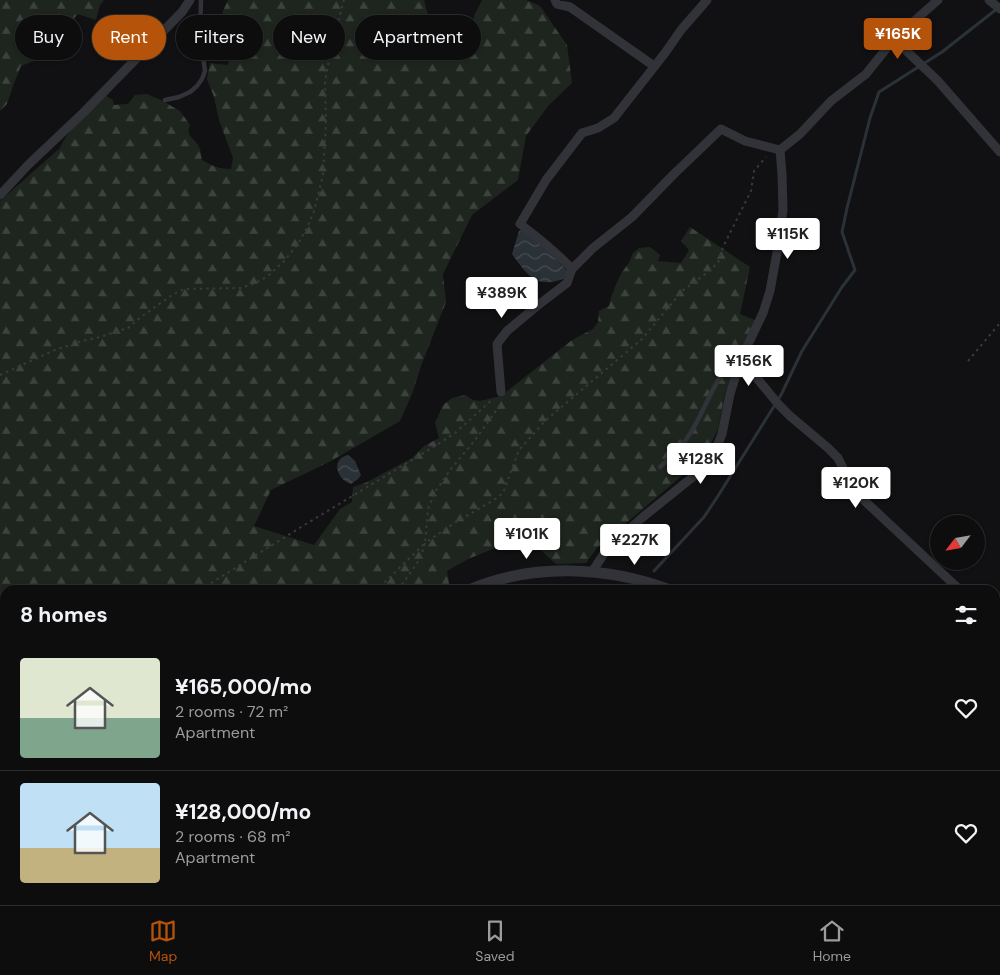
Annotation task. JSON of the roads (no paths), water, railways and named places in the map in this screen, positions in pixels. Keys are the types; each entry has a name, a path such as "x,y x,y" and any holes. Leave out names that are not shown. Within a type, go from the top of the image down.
{"street":[{"path":"0,195 182,12 190,0"},
{"path":"555,0 557,4 572,3 654,66"},
{"path":"572,269 540,238 520,224 546,180 582,133 598,128 614,118 707,0"},
{"path":"780,150 800,134 831,101 866,74 894,39 938,0"},
{"path":"894,39 938,81 1000,152"},
{"path":"501,392 497,344 507,331 567,283 572,269 593,248 632,217 721,129 745,141 780,150"},
{"path":"592,572 607,549 699,472 714,454 722,434 730,394 743,355 763,314 770,290 783,210 780,150"},
{"path":"743,355 777,403 838,458 854,491 955,585"},
{"path":"484,585 530,573 559,570 592,572 658,585"}],"lane":[{"path":"165,100 180,97 190,92 202,79 205,71 200,34 201,0"},
{"path":"660,467 682,445 692,431 722,374 733,360 743,355"}],"water":[{"path":"524,230 568,272 565,278 547,282 540,281 528,274 512,254 519,231"},
{"path":"348,455 355,461 361,475 351,484 346,482 339,474 337,465 342,457"}],"waterway":[{"path":"654,571 704,517 781,395 802,351 842,287 855,270 842,232 870,118 879,92 942,52 998,8"}]}
